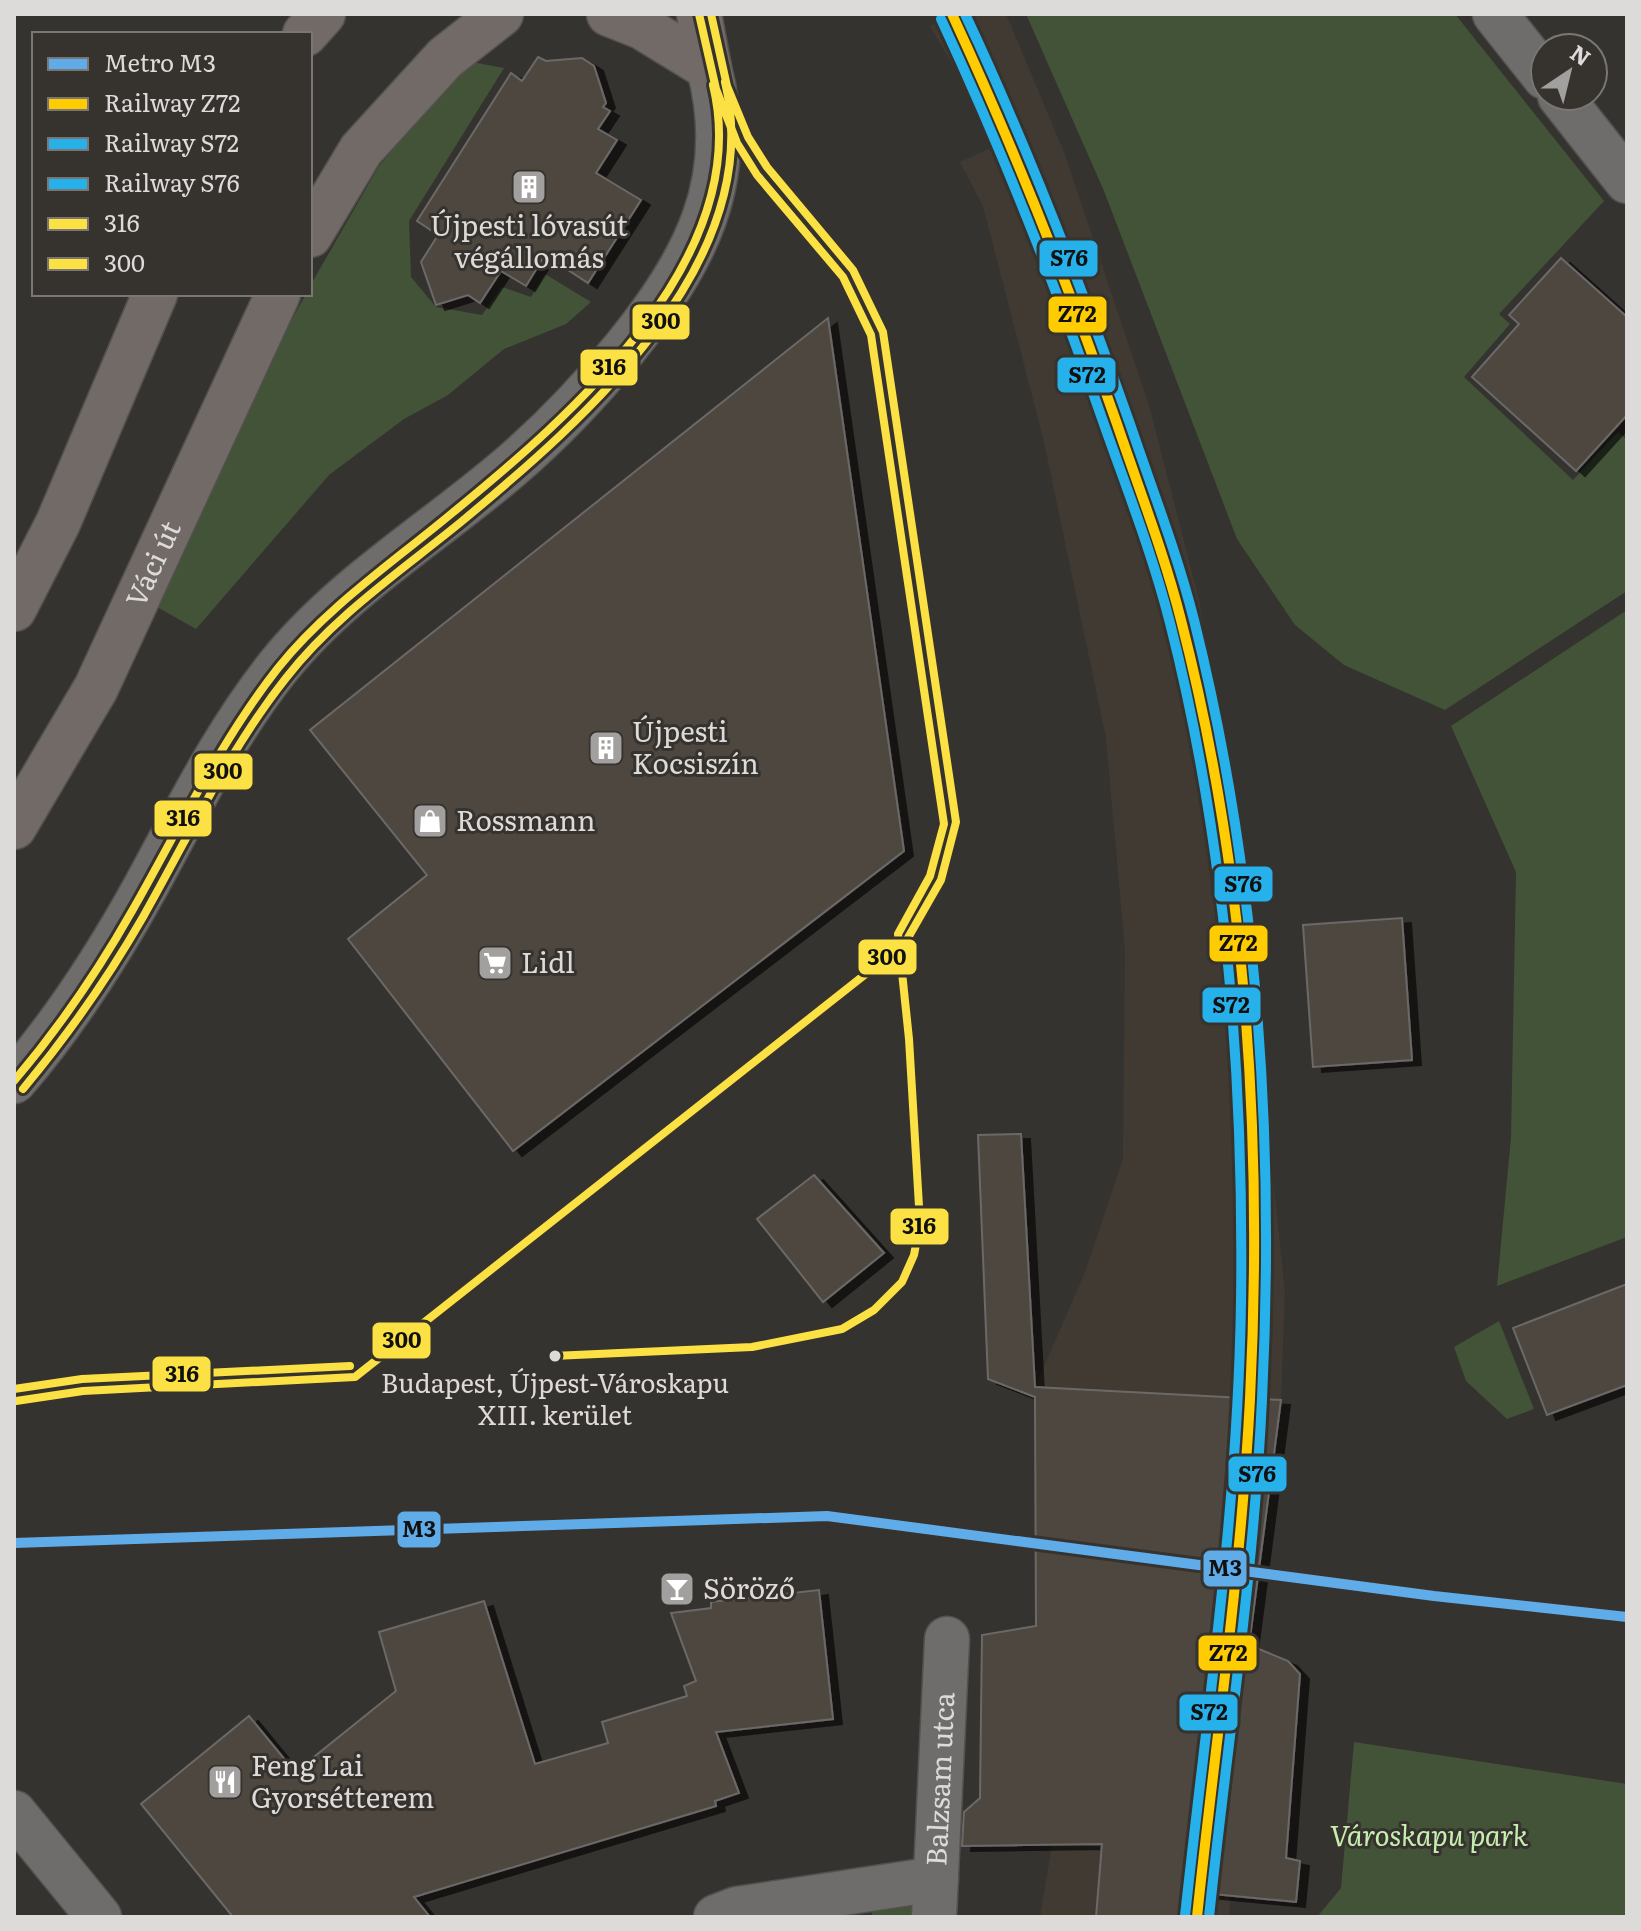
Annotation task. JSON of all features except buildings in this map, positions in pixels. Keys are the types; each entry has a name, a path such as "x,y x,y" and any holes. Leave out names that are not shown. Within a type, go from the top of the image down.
{"main road":[{"path":"307,32 323,14"},
{"path":"312,232 361,150 445,58 501,14"},
{"path":"609,14 642,27 712,82"},
{"path":"699,14 712,82"},
{"path":"14,609 58,523 154,296"},
{"name":"Váci út","path":"14,827 96,688 277,296"}],"street":[{"path":"1495,14 1529,57"},
{"path":"14,1081 53,1033 103,960 246,708 297,646 346,599 549,431 605,373 661,302 687,261 710,207 717,148 712,82"},
{"path":"1573,112 1627,181"},
{"name":"Balzsam utca","path":"935,1898 947,1639"},
{"path":"14,1813 99,1917"},
{"path":"716,1917 737,1909 935,1898"}],"shaded area":[{"path":"951,14 1006,14 1064,152 1149,405 1200,604 1234,802 1285,1293 1281,1400 1247,1655 1229,1917 1040,1917 1052,1845 1037,1637 1035,1387 1085,1272 1123,1159 1125,951 1106,738 1044,442 983,206 960,162 999,144 930,26"}],"green space":[{"path":"1026,14 1455,14 1529,107 1529,112 1533,112 1604,201 1499,314 1510,324 1464,377 1573,480 1618,432 1627,440 1627,591 1445,710 1344,665 1295,625 1237,539 1104,191"},
{"path":"467,61 504,68 409,221 411,277 436,307 482,315 502,287 531,297 545,274 591,302 566,324 504,349 448,395 404,419 329,475 196,629 157,607 252,392 305,296 312,296 312,283 379,166"},
{"path":"1627,610 1627,1237 1497,1286 1511,1137 1516,872 1451,726"},
{"path":"1499,1321 1534,1409 1507,1419 1466,1381 1454,1347"},
{"name":"Városkapu park","path":"1354,1742 1627,1784 1627,1917 1317,1917 1341,1888"},
{"path":"918,1890 916,1917 872,1917 873,1898"}],"metro line":[{"name":"M3","path":"14,1543 827,1516 1434,1596 1627,1617"}],"rail line":[{"name":"Z72","path":"952,14 1060,268 1167,570 1203,715 1235,909 1251,1105 1254,1203 1250,1399 1234,1594 1197,1917"},
{"name":"S76","path":"965,14 1032,166 1073,269 1180,570 1216,715 1247,909 1263,1105 1266,1204 1262,1399 1246,1594 1209,1917"},
{"name":"S72","path":"941,19 986,119 1048,272 1148,549 1170,623 1189,706 1218,875 1235,1045 1239,1131 1239,1379 1228,1533 1185,1916"}],"transit line":[{"name":"316","path":"553,1356 752,1347 842,1329 874,1310 902,1282 914,1255 920,1223 909,1039 898,934 930,876 944,824 871,335 843,277 757,175 737,143 716,89 699,14"},
{"name":"300","path":"16,1401 83,1391 355,1377 905,943 941,880 956,822 883,332 853,270 767,167 748,137 727,86 711,14"},
{"name":"300","path":"23,1089 72,1027 116,962 227,764 286,678 347,614 461,522 560,436 609,386 655,331 693,273 719,212 731,148 725,82"},
{"name":"316","path":"14,1081 62,1020 106,955 218,756 278,668 338,606 548,430 597,381 642,328 680,271 707,211 719,149 713,85"},
{"name":"316","path":"14,1389 82,1379 350,1366"}],"place":[{"name":"Újpesti lóvasút végállomás","path":"529,187"},
{"name":"Újpesti Kocsiszín","path":"606,748"},
{"name":"Rossmann","path":"430,821"},
{"name":"Lidl","path":"495,963"},
{"name":"Budapest, Újpest-Városkapu XIII. kerület","path":"555,1356"},
{"name":"Söröző","path":"677,1589"},
{"name":"Feng Lai Gyorsétterem","path":"225,1782"}]}
